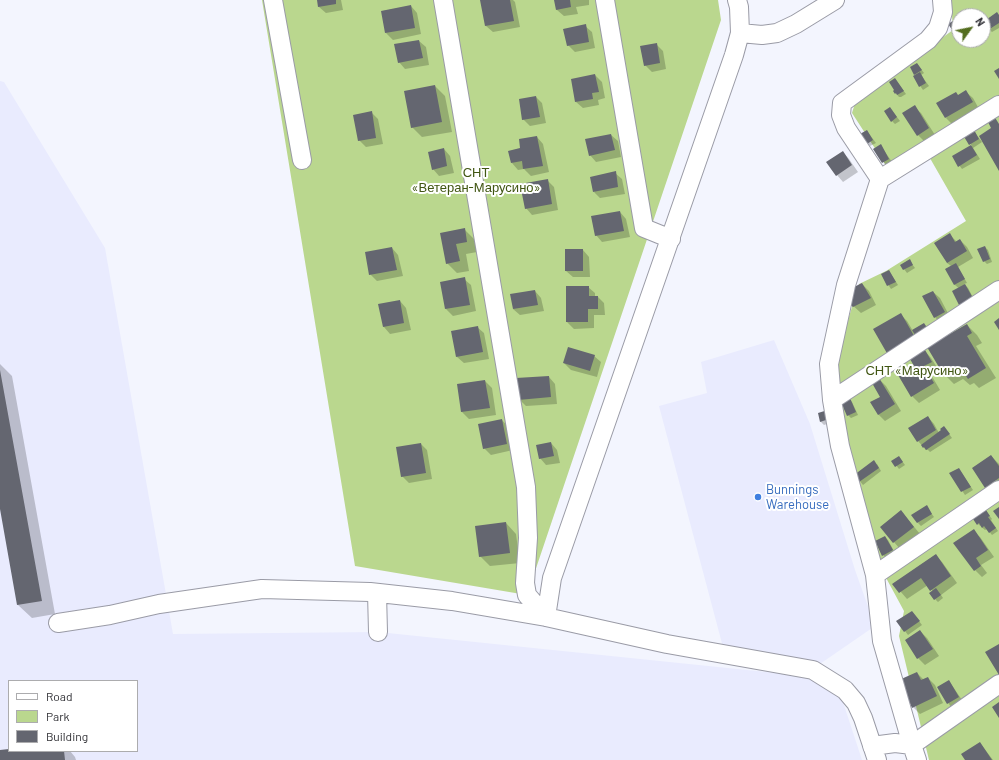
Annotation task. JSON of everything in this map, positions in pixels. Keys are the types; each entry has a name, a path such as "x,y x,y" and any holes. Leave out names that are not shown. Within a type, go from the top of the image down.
{"street":[{"path":"273,0 302,160"},
{"path":"443,0 526,487 528,538 524,583 527,595 546,617"},
{"path":"605,0 644,228 671,239"},
{"path":"546,617 552,578 725,84 740,33 739,7 737,0"},
{"path":"740,33 762,35 777,33 796,24 835,0"},
{"path":"880,179 846,128 841,115 842,103 928,40 938,28 943,12 942,0"},
{"path":"914,752 882,641 875,575 840,446 832,400 829,364 846,285 880,179 999,105"},
{"path":"832,400 999,290"},
{"path":"875,575 999,490"},
{"path":"58,623 110,615 159,604 262,589 377,593 452,601 546,617 666,644 813,670 846,690 856,703 863,718 874,753 895,743 914,752"},
{"path":"377,593 378,632"},
{"path":"914,752 999,684"}],"shaded area":[{"path":"0,81 4,82 105,248 173,634 378,632 815,677 841,696 862,760 0,760"},
{"name":"Bunnings Warehouse","path":"774,340 810,424 855,570 875,626 817,666 724,651 659,406 707,393 701,362"}],"green space":[{"name":"СНТ «Ветеран-Марусино»","path":"262,0 718,0 721,20 527,595 355,566"},
{"name":"СНТ «Марусино»","path":"951,0 999,0 999,760 929,760 899,636 904,611 878,563 851,476 834,366 859,284 886,271 966,221 923,146 887,167 852,113 856,100 951,31 951,48 991,48 991,8 952,8"}],"building":[{"path":"317,0 336,0 336,4 318,7"},
{"path":"480,0 510,0 514,21 485,26"},
{"path":"554,0 570,0 571,7 556,10"},
{"path":"411,5 415,28 385,33 381,11"},
{"path":"997,12 999,15 999,23 991,28 991,16"},
{"path":"586,24 589,42 567,46 563,29"},
{"path":"419,40 423,58 398,63 394,44"},
{"path":"657,43 660,63 644,66 640,46"},
{"path":"917,63 922,70 914,75 910,67"},
{"path":"999,68 999,79 994,71"},
{"path":"920,72 926,83 919,87 913,76"},
{"path":"595,74 599,92 592,93 593,99 575,102 571,79"},
{"path":"895,78 904,91 897,95 893,91 894,90 889,82"},
{"path":"435,85 442,122 411,128 404,91"},
{"path":"966,90 973,102 945,118 936,103 956,92 958,95"},
{"path":"536,96 540,117 522,120 519,99"},
{"path":"915,105 929,128 917,136 902,113"},
{"path":"890,107 897,117 891,122 884,111"},
{"path":"372,111 376,138 358,141 353,115"},
{"path":"994,116 999,124 999,171 979,136 991,128 987,120"},
{"path":"973,128 979,139 969,145 963,135"},
{"path":"867,130 873,140 867,144 860,134"},
{"path":"611,134 615,150 589,156 585,139"},
{"path":"537,136 543,166 523,169 522,161 511,163 508,151 520,148 519,139"},
{"path":"881,144 889,159 882,163 873,149"},
{"path":"971,145 977,155 958,167 952,156"},
{"path":"444,148 447,166 432,170 428,152"},
{"path":"843,151 852,165 836,176 826,162"},
{"path":"616,171 618,187 593,192 590,177"},
{"path":"548,179 552,204 525,209 520,184"},
{"path":"620,211 624,231 595,236 591,216"},
{"path":"465,228 467,242 456,244 460,261 446,264 440,233"},
{"path":"950,233 955,242 960,239 967,251 947,263 934,243"},
{"path":"985,246 990,259 983,262 977,249"},
{"path":"392,247 397,270 369,275 365,252"},
{"path":"565,249 583,249 583,271 565,271"},
{"path":"910,259 913,265 903,270 900,265"},
{"path":"956,263 965,279 954,285 945,269"},
{"path":"889,270 896,282 887,286 881,274"},
{"path":"465,277 470,305 445,309 440,282"},
{"path":"862,283 871,298 853,307 848,303 850,289"},
{"path":"965,284 974,300 960,307 952,291"},
{"path":"566,286 589,286 589,296 598,296 598,309 588,309 588,322 566,322"},
{"path":"535,290 538,305 513,309 510,294"},
{"path":"933,291 945,312 934,318 922,296"},
{"path":"400,300 404,323 383,327 378,304"},
{"path":"901,313 917,341 888,355 873,329"},
{"path":"999,318 999,330 994,322"},
{"path":"924,323 929,331 917,338 912,330"},
{"path":"967,324 972,333 967,336 986,368 968,379 964,373 959,376 954,368 943,374 927,347"},
{"path":"478,326 483,352 456,357 451,331"},
{"path":"568,347 595,355 590,371 563,363"},
{"path":"925,350 932,362 924,366 934,383 911,397 898,375 914,366 910,359"},
{"path":"0,370 42,601 17,605 0,509"},
{"path":"549,376 551,397 518,400 516,378"},
{"path":"879,378 895,404 878,415 870,402 880,397 872,383"},
{"path":"485,380 490,408 461,412 457,384"},
{"path":"850,398 856,412 847,416 841,402"},
{"path":"831,409 832,418 820,422 818,413"},
{"path":"928,416 936,430 917,442 908,428"},
{"path":"502,419 507,444 483,449 478,424"},
{"path":"944,426 950,434 926,450 924,447 923,448 921,445"},
{"path":"551,442 554,456 539,459 536,445"},
{"path":"421,443 426,473 401,477 396,447"},
{"path":"991,455 999,466 999,478 985,488 972,468"},
{"path":"899,456 903,462 895,467 891,461"},
{"path":"874,460 879,468 859,482 854,475"},
{"path":"959,468 971,487 961,492 949,473"},
{"path":"927,505 932,514 917,523 911,515"},
{"path":"999,507 999,519 993,511"},
{"path":"901,510 914,527 893,543 880,527"},
{"path":"986,510 990,516 988,517 996,528 989,533 984,526 982,528 979,523 977,525 973,519"},
{"path":"506,522 510,553 479,557 475,526"},
{"path":"974,529 988,550 976,558 981,566 974,571 953,543"},
{"path":"885,536 893,550 882,556 875,541"},
{"path":"936,554 951,576 930,591 921,578 899,593 892,584"},
{"path":"936,588 941,595 934,600 929,593"},
{"path":"912,611 920,621 904,632 896,621"},
{"path":"920,630 933,649 917,659 905,640"},
{"path":"999,644 999,675 985,652"},
{"path":"917,672 921,680 928,677 937,696 912,708 899,680"},
{"path":"949,680 959,697 947,704 937,687"},
{"path":"999,702 999,718 992,707"},
{"path":"980,742 992,760 965,760 961,754"},
{"path":"8,749 8,752 64,752 65,760 0,760 0,750"}],"place":[{"name":"Bunnings Warehouse","path":"758,497"}]}
